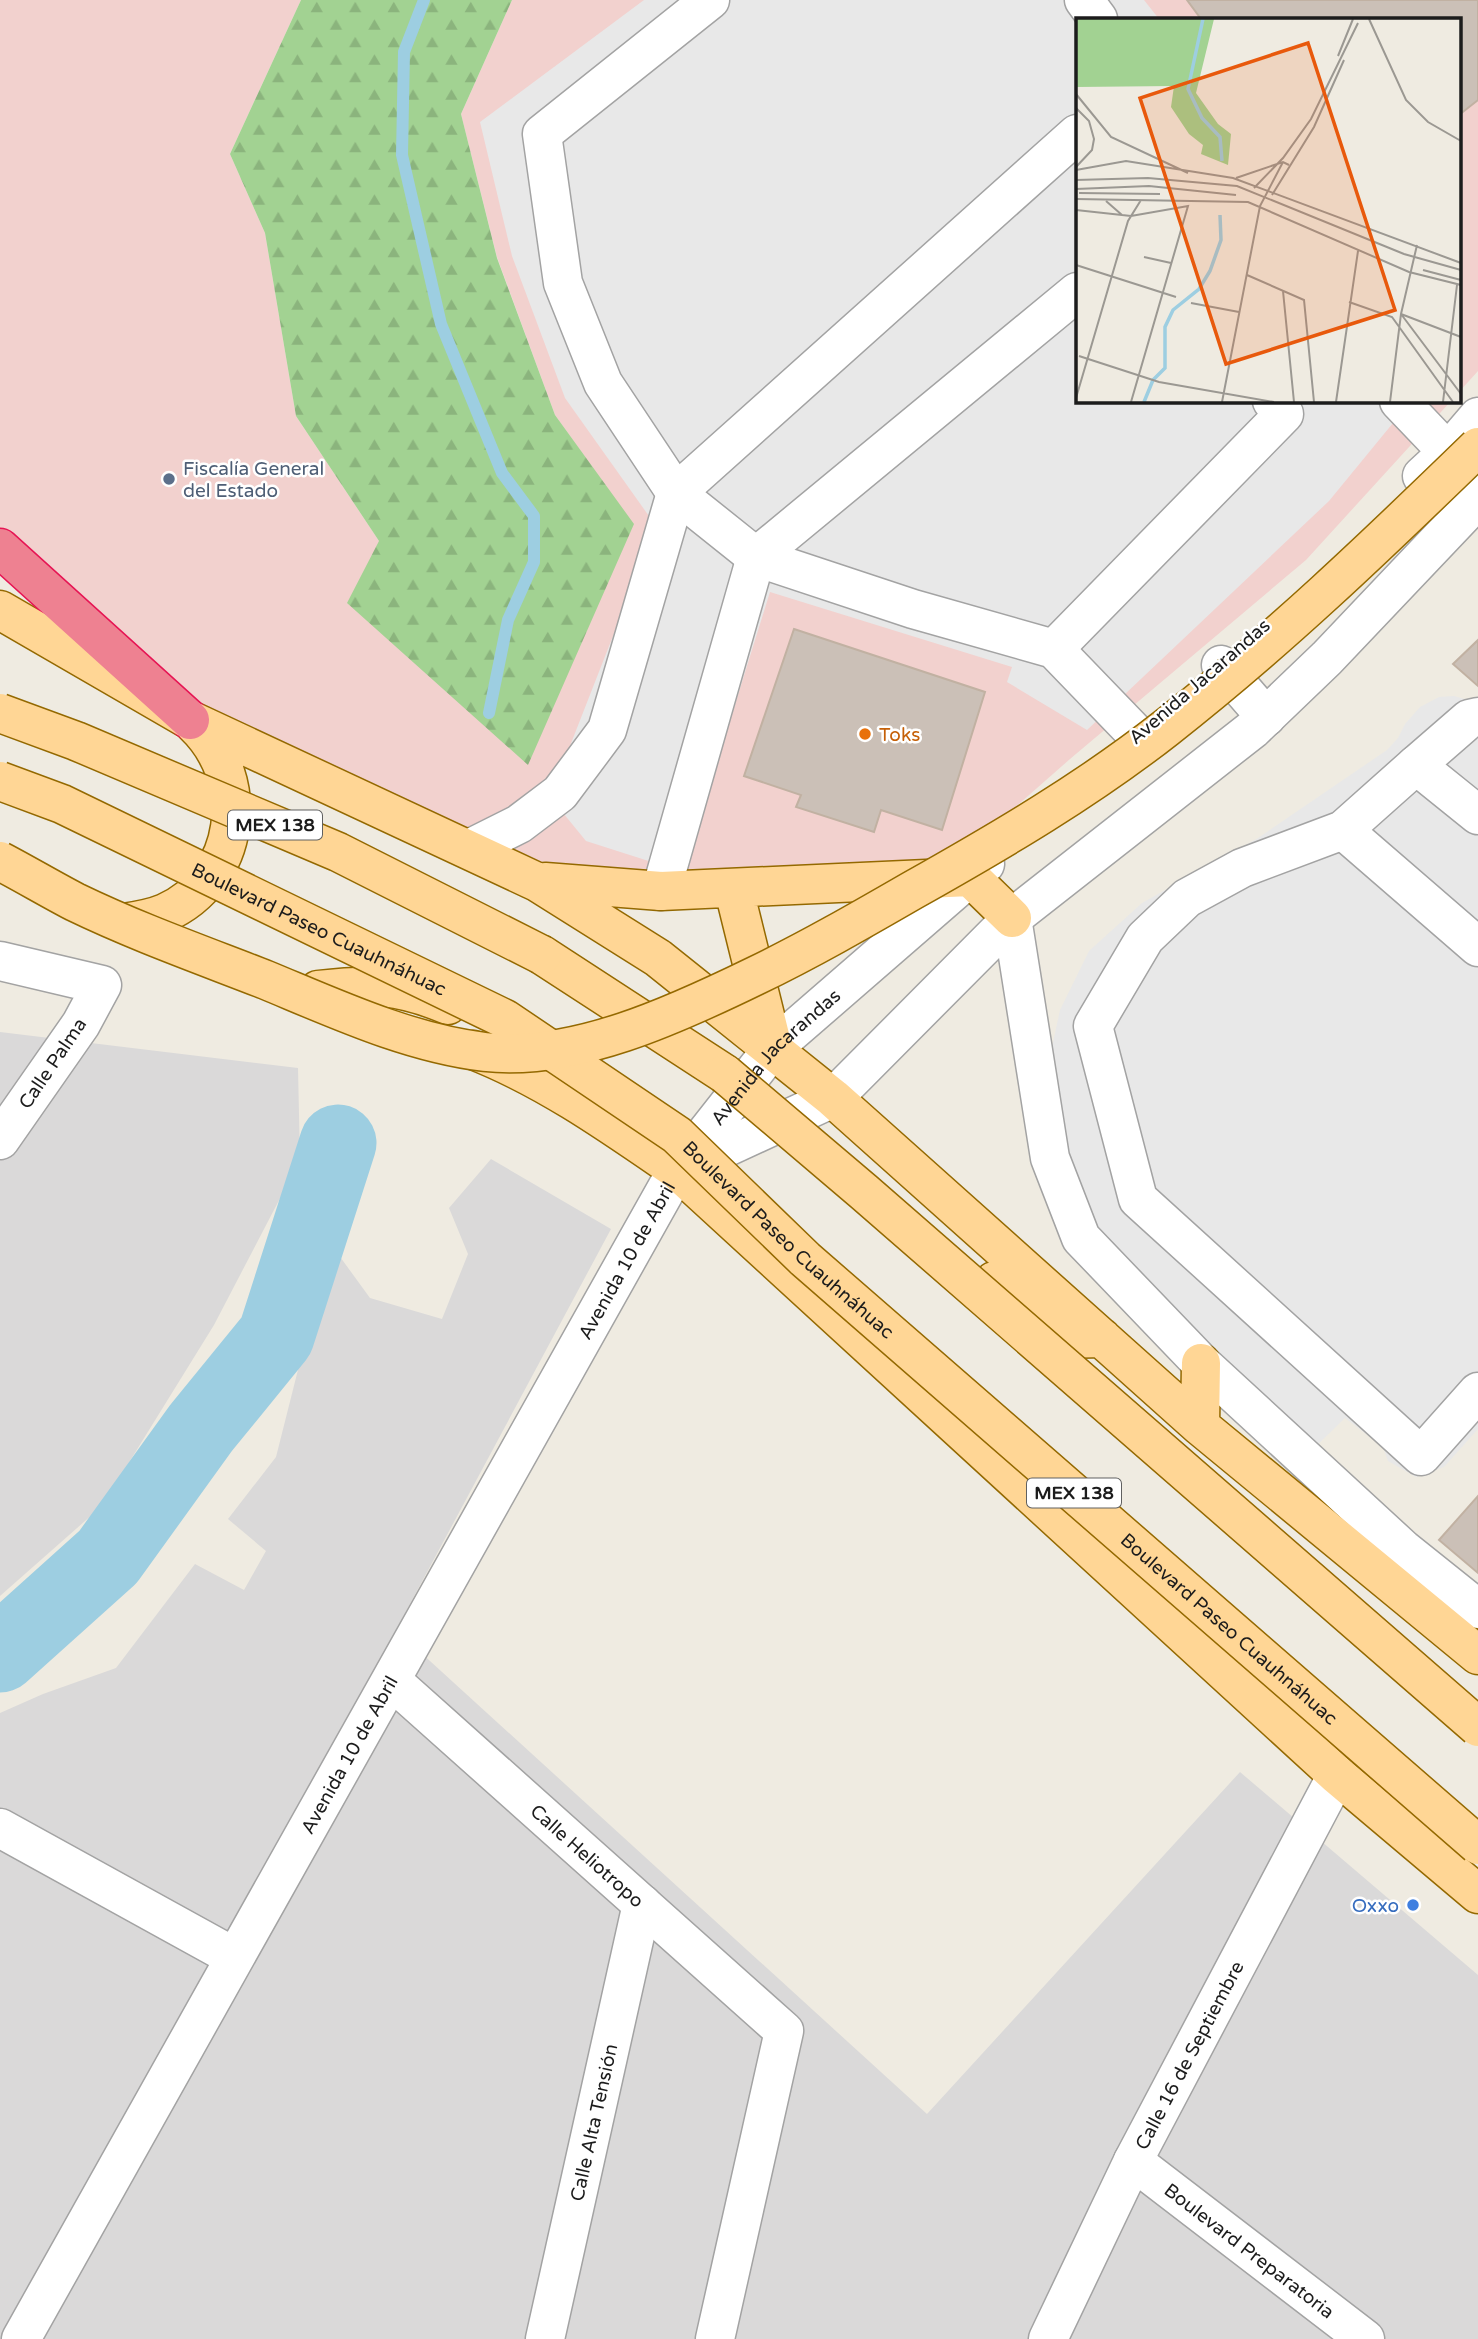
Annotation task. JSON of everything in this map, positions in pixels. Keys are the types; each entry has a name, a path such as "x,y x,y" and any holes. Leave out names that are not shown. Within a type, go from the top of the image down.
{"highway":[{"path":"0,548 190,720"}],"main road":[{"path":"0,861 76,902 148,934 410,1035 487,1052 528,1053 608,1036 699,1003 798,955 982,851 1091,783 1165,729 1303,614 1463,449"},
{"name":"MEX 138","path":"0,610 190,720 537,882 658,958 763,1062 833,1098 1200,1426 1478,1655"},
{"name":"MEX 138","path":"0,713 76,741 350,858 542,955 725,1074 1478,1727"},
{"path":"123,923 166,913 185,901 202,886 225,848 231,824 232,800 228,778 220,755 207,736 190,720"},
{"name":"Boulevard Paseo Cuauhnáhuac","path":"0,781 62,804 505,1019 677,1135 805,1259 1478,1845"},
{"path":"537,882 661,891 734,890 970,877 1012,918"},
{"name":"Boulevard Paseo Cuauhnáhuac","path":"0,878 332,996 493,1058 591,1111 696,1156 1337,1775 1478,1894"},
{"path":"734,890 763,1062 797,1114 1062,1339 1102,1338"},
{"path":"332,996 361,985 386,986 420,993 512,1033 696,1156"},
{"path":"1200,1426 1201,1363"}],"street":[{"path":"710,0 542,134 563,283 603,383 676,493 756,557 913,608 1054,649 1137,735"},
{"path":"1084,0 1097,18"},
{"path":"469,849 519,824 560,793 607,730 676,493 1076,135"},
{"path":"661,891 756,557 1076,293"},
{"path":"1054,649 1284,414 1273,402"},
{"path":"1400,402 1463,449 1478,483"},
{"name":"Avenida Jacarandas","path":"696,1156 763,1062 970,877 1222,665 1463,449 1478,417"},
{"name":"Avenida Jacarandas","path":"696,1156 833,1098 1012,918 1266,717 1327,658 1478,499"},
{"path":"1222,665 1266,717"},
{"path":"1478,717 1469,719 1343,830 1241,868 1187,898 1145,938 1093,1026 1138,1199 1421,1456 1478,1392"},
{"path":"1416,765 1478,815"},
{"path":"1343,830 1478,947"},
{"path":"1012,918 1050,1158 1081,1238 1201,1363 1403,1549 1478,1609"},
{"name":"Calle Palma","path":"0,961 102,985 80,1024 0,1140"},
{"name":"Avenida 10 de Abril","path":"22,2339 234,1956 696,1156"},
{"name":"Calle Heliotropo","path":"392,1681 784,2031 715,2339"},
{"name":"Calle 16 de Septiembre","path":"1048,2339 1133,2161 1337,1775"},
{"path":"0,1828 234,1956"},
{"name":"Calle Alta Tensión","path":"545,2339 642,1904"},
{"name":"Boulevard Preparatoria","path":"1133,2161 1366,2339"}],"shaded area":[{"path":"0,0 301,0 230,154 265,233 296,416 379,541 633,524 555,415 497,257 461,114 512,0 1478,0 1478,371 1460,391 1460,18 1076,18 1076,402 1450,402 1306,560 1070,759 952,863 631,900 301,775 113,648 0,551"},
{"path":"644,0 1144,0 1158,18 1076,18 1076,402 1410,402 1329,501 1087,730 1007,682 1012,667 770,592 683,872 586,841 550,797 656,526 565,398 512,256 480,122"},
{"path":"1454,696 1478,703 1478,1429 1444,1467 1416,1477 1388,1461 1383,1447 1345,1418 1307,1455 1088,1240 1050,1097 1051,1052 1060,1010 1089,951 1142,903 1258,838 1387,750 1420,707 1439,697"},
{"path":"0,1032 298,1068 300,1160 214,1325 102,1506 0,1596"},
{"path":"491,1159 611,1229 396,1630 927,2114 1240,1772 1478,1975 1478,2339 0,2339 0,1713 43,1694 116,1668 195,1564 244,1590 266,1551 228,1519 276,1457 330,1243 370,1298 442,1319 468,1254 449,1208"}],"green space":[{"path":"301,0 512,0 461,114 497,258 555,415 634,524 528,765 347,603 379,541 296,416 265,233 230,154"}],"building":[{"path":"1187,0 1478,0 1478,100 1460,114 1460,18 1200,18"},
{"name":"Toks","path":"794,629 985,692 942,830 881,810 874,832 796,807 801,795 744,776"},
{"path":"1478,640 1478,686 1453,664"},
{"path":"1478,1496 1478,1573 1439,1540"}],"waterway":[{"path":"424,0 404,52 402,155 441,324 502,473 534,516 534,562 508,620 489,713"},
{"path":"0,1654 108,1557 201,1428 276,1336 338,1143"}],"place":[{"name":"Fiscalía General del Estado","path":"169,479"},
{"name":"Toks","path":"865,734"},
{"name":"Oxxo","path":"1413,1905"}]}
